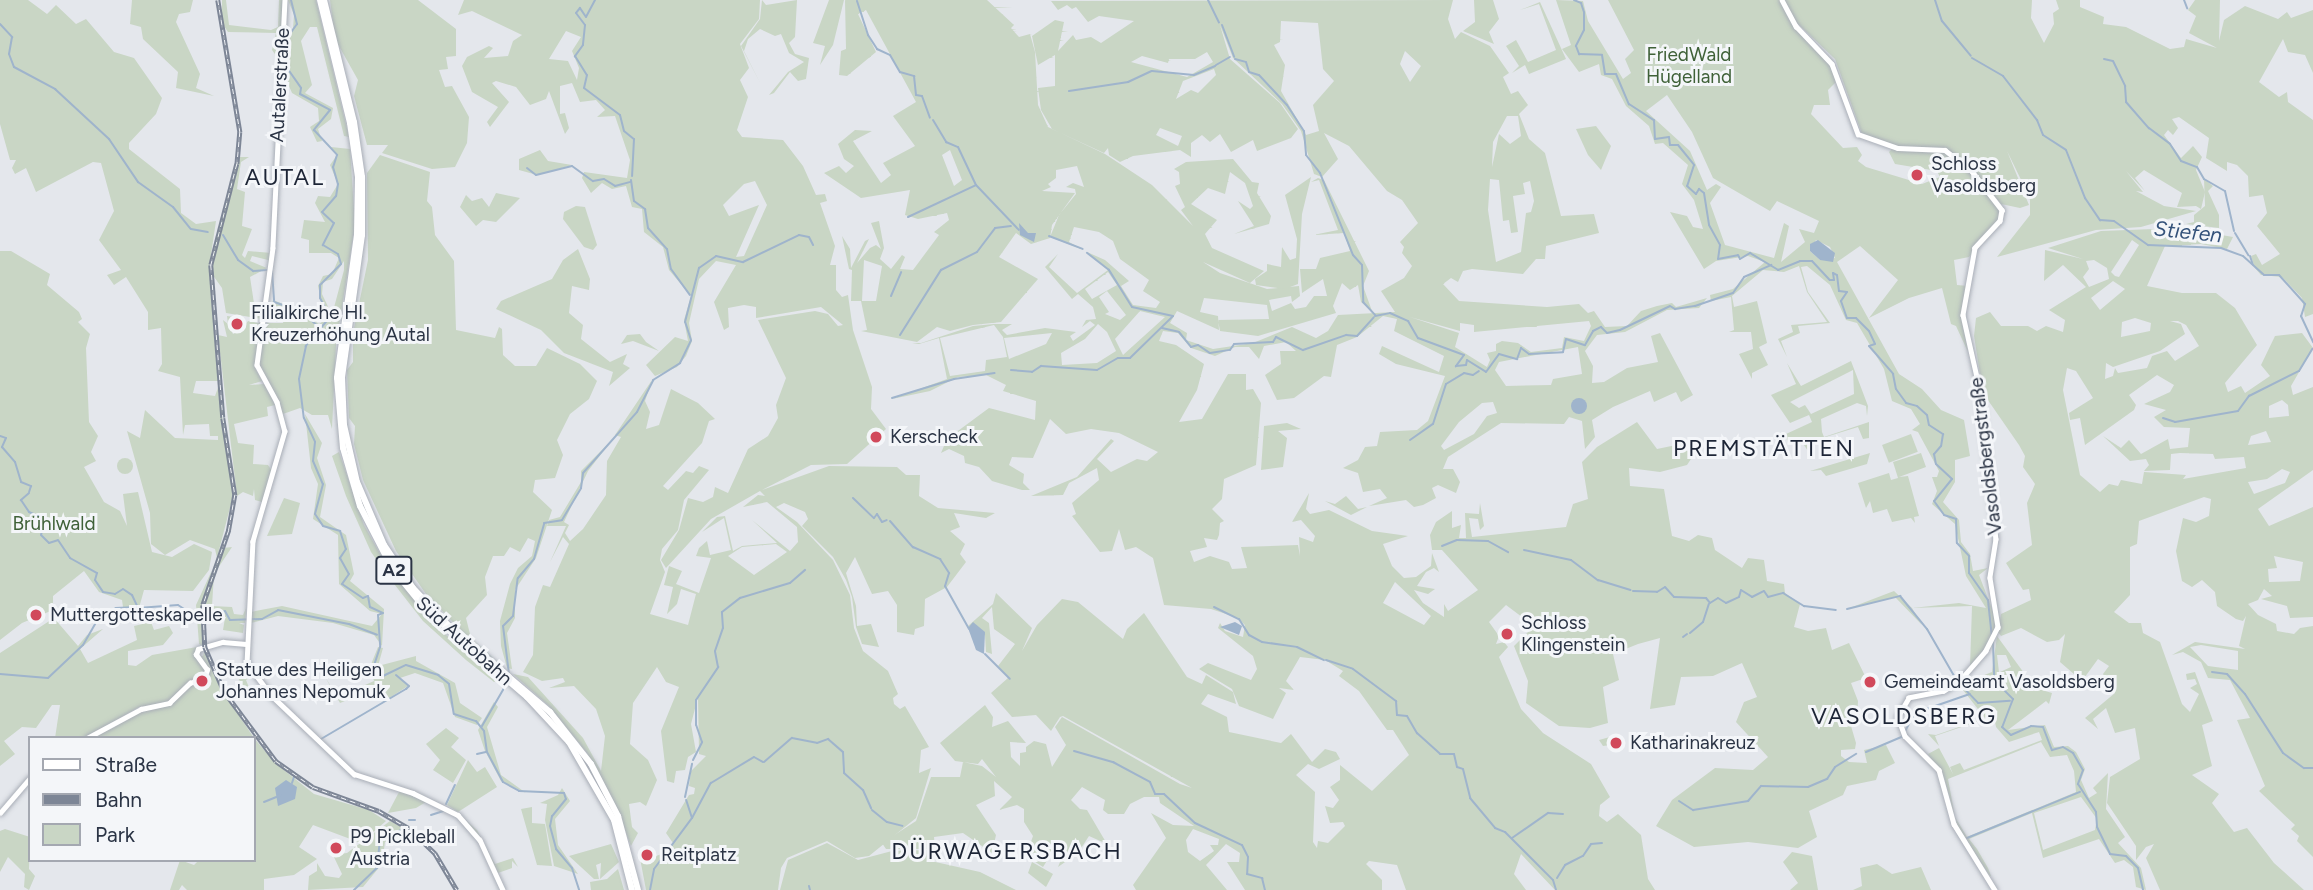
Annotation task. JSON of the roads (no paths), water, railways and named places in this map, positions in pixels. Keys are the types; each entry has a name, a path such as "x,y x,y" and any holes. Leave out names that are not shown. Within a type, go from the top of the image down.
{"highway":[{"name":"Süd Autobahn","path":"322,0 356,146 362,226 343,364 342,429 365,504 396,565 430,608 574,739 603,785 624,841 635,890"}],"main road":[{"name":"Autalerstraße","path":"285,0 270,270 257,365 277,402 285,431 254,535 246,644 250,670 348,770 368,782 444,806 468,824 503,890"},
{"name":"Vasoldsbergstraße","path":"1782,0 1796,26 1832,64 1858,134 1898,148 1946,151 1971,170 2002,207 2000,221 1974,250 1963,315 1979,381 1995,531 1990,578 1998,618 1995,636 1959,682 1905,701 1898,717 1904,735 1937,767 1954,824 1995,890"},
{"path":"91,736 141,709 169,702 190,683 204,678 207,670 196,655 198,649 223,642 246,644"},
{"path":"0,813 28,780"}],"water":[{"path":"1019,223 1028,233 1036,233 1034,242 1020,235"},
{"path":"1818,240 1835,253 1833,262 1820,260 1810,251 1810,244"},
{"path":"1579,398 1585,400 1585,412 1579,414 1573,412 1571,406 1573,400"},
{"path":"973,622 985,632 984,654 976,650 968,628"},
{"path":"1235,622 1242,626 1239,635 1220,627"},
{"path":"286,780 297,787 295,799 278,806 275,788"}],"waterway":[{"path":"291,0 297,24 289,35 285,65 301,88 300,94 330,110 314,130 337,155 333,167 338,184 336,196 322,212 334,223 323,245 338,254 341,264 320,285 320,298 330,317 306,346 299,379 304,418 315,442 313,461 323,484 315,514 323,526 340,531 346,549 340,558 349,574 342,584 363,598 368,596 370,607 383,613 378,615 380,647 373,668 383,676 406,665 438,675 449,684 454,714 476,721 484,731 487,752 503,782 519,791 564,793 566,799 552,816 550,826 556,849 572,868 579,890"},
{"path":"595,0 586,17 580,8 576,13 585,25 583,45 575,56 587,75 584,88 620,115 624,131 634,139 632,176"},
{"path":"1208,0 1219,23"},
{"path":"1574,0 1581,3 1584,12 1584,30 1576,46 1579,54 1602,55 1605,74 1616,74 1629,104 1654,120 1655,139 1669,137 1670,145 1678,145 1694,165 1687,186 1696,194 1699,189 1704,193 1709,225 1720,245 1718,259 1738,255 1740,259 1750,253 1778,270 1800,261 1812,261 1830,280 1834,280 1833,273 1837,275 1839,291 1847,292 1841,301 1847,318 1856,318 1869,331 1875,344 1869,346 1893,374 1896,389 1906,403 1917,406 1927,415 1929,425 1943,434 1941,446 1934,454 1936,464 1952,479 1934,501 1944,515 1956,519 1957,543 1969,556 1969,573 1988,600 1992,637"},
{"name":"Stiefen","path":"1935,0 1942,21 1971,56"},
{"path":"2184,0 2187,8"},
{"path":"857,1 868,35 877,49 890,55 900,72 914,76 916,95 922,96 930,118"},
{"path":"0,24 12,37 9,54 14,67 55,89 109,139 138,182 173,207 191,229 208,232"},
{"path":"1222,25 1234,57"},
{"path":"1216,65 1230,57"},
{"name":"Stiefen","path":"1972,58 2003,76 2037,120 2043,135 2066,150 2085,198 2100,220 2114,221 2148,245 2221,248 2243,256 2264,275 2279,275 2305,304 2301,316 2313,342"},
{"path":"1235,59 1246,62 1249,72 1259,75 1287,105 1304,131 1306,155 1320,173 1353,255 1362,265 1363,302 1375,315"},
{"path":"2104,59 2113,61 2125,86 2126,102 2149,128 2170,144 2181,161 2197,167 2204,179 2225,191 2234,231"},
{"path":"1069,91 1128,82 1152,71 1194,75 1215,66"},
{"path":"933,120 946,142 958,147 976,185 1019,230"},
{"path":"527,168 536,175 572,166 593,181 604,179 615,186 630,182"},
{"path":"631,180 634,201 645,209 648,228 667,249 671,269 690,295"},
{"path":"908,217 976,185"},
{"path":"900,335 941,270 977,252 995,228 1011,226"},
{"path":"2235,233 2248,255"},
{"path":"223,235 238,260 253,271 267,270"},
{"path":"509,674 503,626 513,616 518,578 534,559 544,523 562,520 581,488 583,473 637,412 653,380 680,363 691,340 685,322 699,268 716,256 743,262 799,235 809,237 813,245"},
{"path":"1049,236 1083,249"},
{"path":"1011,370 1032,372 1041,366 1097,370 1118,358 1130,358 1173,316 1132,307 1109,270 1087,253"},
{"name":"Stiefen","path":"2250,256 2253,265"},
{"path":"1375,316 1390,313 1408,321 1418,338 1464,355 1456,366 1466,365 1467,360 1486,372 1499,354 1517,359 1521,348 1529,354 1563,352 1566,339 1585,345 1593,331 1601,327 1607,333 1620,330 1670,306 1675,309 1695,306 1733,293 1744,277 1771,265"},
{"path":"272,271 274,302 300,311 320,328"},
{"path":"891,296 901,272"},
{"path":"1162,328 1179,332 1191,347 1198,345 1210,353 1230,350 1234,344 1273,342 1276,337 1303,350 1346,335 1357,336 1374,317"},
{"path":"2163,418 2175,422 2238,411 2249,396 2299,371 2312,349"},
{"path":"1410,440 1433,424 1446,384 1464,373 1473,375 1479,371"},
{"path":"892,398 954,379 995,373"},
{"path":"0,436 6,438 2,447 15,462 21,482 31,486 29,492"},
{"path":"29,493 21,500 29,512 45,519 41,535 49,543 58,540 70,558 97,573 95,580 103,592 115,594 123,589 132,595 138,608 178,605 192,614"},
{"path":"853,498 874,518 877,514 882,522 887,520"},
{"path":"890,521 913,547 940,559 949,573 945,586 969,629"},
{"path":"1442,546 1457,540 1488,541 1508,552"},
{"path":"1524,550 1571,560 1598,580 1630,590"},
{"path":"693,760 702,742 696,725 696,700 718,667 715,651 723,628 722,612 740,598 790,583 805,570"},
{"path":"1633,591 1657,592 1665,587 1674,597 1706,598 1710,603 1718,598 1726,603 1739,597 1741,590 1752,597 1764,591 1768,597 1783,593 1804,606 1836,610"},
{"path":"1847,609 1900,596 1927,629 1957,681 1978,703 2010,701"},
{"path":"1690,633 1703,622 1709,604"},
{"path":"0,674 48,678 83,645 99,617 116,608 137,607"},
{"path":"1214,607 1239,619 1249,635 1262,642 1297,647 1324,660"},
{"path":"205,615 225,611 230,620 262,619 278,610 349,624 377,635"},
{"path":"1683,637 1687,634"},
{"path":"1993,643 1994,680 2013,699 2002,727 2011,735 2031,726 2043,727 2052,750 2063,747 2073,753 2083,770 2078,784 2096,812 2097,827 2110,854 2126,856 2138,868 2143,890"},
{"path":"985,654 1010,679"},
{"path":"1326,660 1353,669 1396,701 1397,715 1407,716 1417,733 1440,754 1454,754 1457,767 1463,769 1470,798 1495,828 1505,832 1553,880 1556,890"},
{"path":"2212,672 2227,674 2245,694 2283,753 2304,768 2313,768"},
{"path":"321,739 406,689 409,686 396,675"},
{"path":"482,726 507,683"},
{"path":"1866,752 1902,737 1915,713 1970,694"},
{"path":"764,762 792,738 817,743 828,739 843,752 844,773 863,790 871,808"},
{"path":"1074,751 1113,762 1150,782 1155,794 1164,794 1195,823 1242,845 1248,857 1247,874 1262,878 1265,890"},
{"path":"477,754 486,752"},
{"path":"1679,801 1693,810 1748,801 1761,786 1808,787 1827,779 1835,767 1856,754"},
{"path":"692,818 711,783 754,757 763,762"},
{"path":"685,797 692,764"},
{"path":"292,783 295,774"},
{"path":"446,804 455,785"},
{"path":"1967,838 2080,792"},
{"path":"264,802 281,795"},
{"path":"650,890 654,869 692,818 686,800"},
{"path":"872,810 887,822 903,826"},
{"path":"431,815 443,811"},
{"path":"1512,838 1548,813 1563,814"},
{"path":"409,820 415,820"},
{"path":"354,890 377,868 380,841 404,828"},
{"path":"1557,878 1565,865 1583,856 1591,844 1602,843"},
{"path":"809,886 810,890"}],"railway":[{"path":"218,0 240,132 237,164 211,265 223,418 235,495 229,530 203,605 205,647 224,691 276,761 313,787 379,811 410,829 435,853 457,890"}],"place":[{"name":"Schloss Vasoldsberg","path":"1917,175"},
{"name":"Filialkirche Hl. Kreuzerhöhung Autal","path":"237,324"},
{"name":"Kerscheck","path":"876,437"},
{"name":"Muttergotteskapelle","path":"36,615"},
{"name":"Schloss Klingenstein","path":"1507,634"},
{"name":"Statue des Heiligen Johannes Nepomuk","path":"202,681"},
{"name":"Gemeindeamt Vasoldsberg","path":"1870,682"},
{"name":"Katharinakreuz","path":"1616,743"},
{"name":"P9 Pickleball Austria","path":"336,848"},
{"name":"Reitplatz","path":"647,855"}],"district":[{"name":"AUTAL","path":"285,177"},
{"name":"PREMSTÄTTEN","path":"1764,448"},
{"name":"VASOLDSBERG","path":"1904,716"},
{"name":"DÜRWAGERSBACH","path":"1007,851"}],"park label":[{"name":"FriedWald Hügelland","path":"1689,66"},
{"name":"Brühlwald","path":"54,524"}]}
